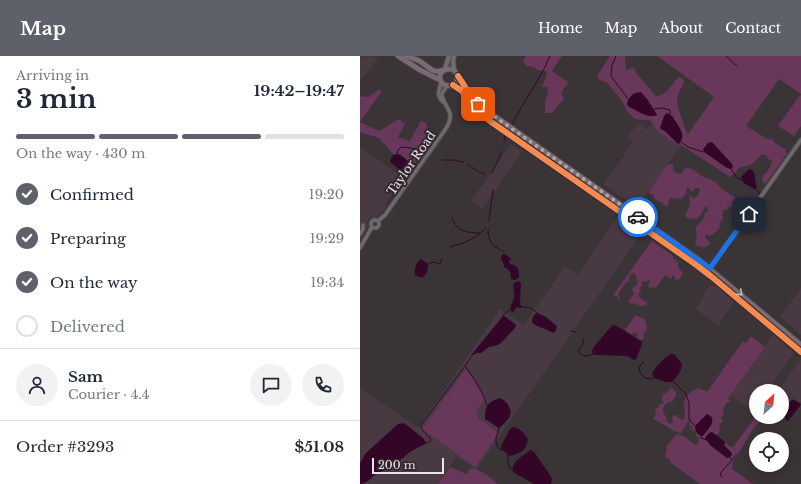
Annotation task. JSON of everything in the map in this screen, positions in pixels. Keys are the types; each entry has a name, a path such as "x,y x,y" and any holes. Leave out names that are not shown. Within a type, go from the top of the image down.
{"highway":[{"path":"398,56 420,70 440,80 444,85 453,85 462,91 470,106 477,112 706,273 801,352"},
{"path":"406,56 420,61 433,71 441,71 449,68 454,70 471,96 488,112 710,268 801,344"},
{"path":"440,80 440,74 444,70"},
{"path":"453,85 458,76"}],"main road":[{"path":"444,70 449,56"},
{"path":"454,56 454,70"}],"street":[{"path":"440,80 438,91 439,96 450,111"},
{"path":"447,86 442,93 442,96 450,111"},
{"name":"Taylor Road","path":"360,248 372,227 375,228 379,225 378,221 385,214 447,127 450,119 450,111"},
{"path":"706,273 801,141"},
{"path":"796,148 801,147"},
{"path":"360,234 363,229 363,224"}],"shaded area":[{"path":"362,56 379,57 362,79 360,78 360,59"},
{"path":"526,56 562,56 552,71 569,83 561,94 564,99 552,113 545,113 545,101 548,93 547,87 542,87 547,74 546,71 537,70 534,67 526,66 523,61"},
{"path":"610,56 625,56 626,69 628,70 633,67 636,73 656,96 666,92 679,77 684,80 677,100 688,134 714,97 657,56 801,56 801,94 779,79 746,126 769,140 770,138 786,150 785,152 787,153 765,184 762,180 763,175 769,169 772,161 767,158 767,155 761,155 752,164 739,168 730,177 663,135 649,120 635,119 627,111 622,101 607,83 600,80 597,76","holes":["647,99 657,115 646,115 628,106","672,115 676,122 677,143 660,128"]},
{"path":"379,90 382,91 360,122 360,96 368,97"},
{"path":"641,92 657,115 646,115 628,106 627,103 631,96"},
{"path":"800,95 801,126 794,136 778,126"},
{"path":"667,113 672,117 681,130 682,138 679,144 660,128 664,116"},
{"path":"399,119 405,124 398,137 410,141 421,121 426,123 429,134 435,137 414,166 400,154 393,154 379,138 360,132 360,122 379,131"},
{"path":"638,123 647,129 652,123 681,145 637,207 603,184 625,155 624,154 633,141 628,137"},
{"path":"712,142 732,164 733,167 731,169 727,168 704,152 703,149 708,143"},
{"path":"511,144 522,152 482,209 471,201"},
{"path":"360,147 405,179 398,183 393,190 394,192 381,213 374,218 370,217 367,222 368,226 360,241"},
{"path":"397,154 412,166 410,171 406,172 400,170 390,162 392,157"},
{"path":"672,164 675,172 680,174 686,168 692,169 700,175 715,182 737,199 735,203 727,210 723,210 723,219 719,223 720,225 717,231 709,236 707,234 706,235 705,237 710,243 707,247 695,245 697,236 696,227 705,217 704,214 708,211 707,207 705,207 701,215 696,219 685,216 689,208 689,196 690,195 693,198 696,197 700,192 699,188 695,188 693,192 687,187 687,192 681,199 670,198 668,203 669,205 667,206 655,199 654,195 650,194 649,191 666,166"},
{"path":"749,169 753,171 755,176 757,187 754,189 744,183 741,177"},
{"path":"617,217 641,234 476,470 457,456 438,484 360,484 360,388 418,428 500,309 524,325 565,266 578,275"},
{"path":"652,241 673,256 673,258 678,262 678,267 683,272 681,277 678,280 672,275 671,279 665,275 656,288 649,287 649,280 646,282 641,282 641,291 638,294 640,298 647,302 647,305 641,306 629,303 628,301 634,294 632,290 633,287 637,285 637,279 634,273 630,275 629,281 626,282 618,294 620,299 618,300 617,296 613,295"},
{"path":"505,254 511,259 509,261 510,264 518,269 519,277 515,280 511,279 510,271 504,267 501,259 502,255"},
{"path":"421,259 427,263 428,267 422,278 415,275 415,269 419,260"},
{"path":"519,281 521,283 520,304 522,307 517,307 513,312 510,309 514,295 513,285"},
{"path":"710,285 713,287 715,285 734,302 718,326 696,309"},
{"path":"801,288 801,335 780,317"},
{"path":"537,313 546,317 557,326 554,333 535,325 532,322 533,317"},
{"path":"636,315 646,320 645,322 647,325 643,335 644,338 641,340 637,337 637,333 631,334 625,329"},
{"path":"503,316 516,325 515,328 498,345 489,347 481,353 471,356 472,354"},
{"path":"613,325 642,342 636,359 634,360 627,356 593,354 593,348"},
{"path":"773,334 794,353 772,384 749,384 749,409 731,396"},
{"path":"751,336 765,347 728,399 731,401 725,404 725,407 723,408 724,416 721,417 723,421 720,424 719,433 716,435 712,432 709,433 705,438 710,445 727,458 732,454 724,445 725,442 729,446 733,447 750,424 757,424 751,432 749,432 749,436 739,452 734,456 732,469 753,484 700,484 671,463 670,459 666,458 666,447 677,434 684,436 695,445 699,441 699,438 695,434 697,432 695,428 696,431 690,430 693,428 689,425 691,419 680,433 654,419 656,416 656,408 659,407 659,404 664,403 662,400 663,394 671,388 676,392 676,396 673,401 666,404 663,408 663,413 666,416 667,422 670,424 673,423 672,417 674,415 683,420 685,414 684,401 687,396 699,388 707,392 743,341 746,343"},
{"path":"671,354 674,354 682,364 677,376 672,382 666,382 654,378 652,373 654,370"},
{"path":"801,359 801,403 793,398 789,400 789,384 783,384"},
{"path":"466,369 486,399 476,410 479,419 499,433 475,467 422,429"},
{"path":"499,398 504,400 508,405 511,413 504,424 499,428 485,419 486,408 489,403"},
{"path":"794,400 801,404 789,420 789,403"},
{"path":"707,414 710,416 712,421 703,436 701,436 695,428"},
{"path":"404,423 423,438 426,443 410,452 386,470 376,474 366,482 360,484 360,463 366,453 398,424"},
{"path":"513,427 522,431 528,439 526,446 522,451 510,456 502,450 501,446 510,429"},
{"path":"712,432 725,442 724,445 732,454 730,457 727,458 710,445 705,438"},
{"path":"531,450 552,478 551,484 534,484 513,472 516,462"},
{"path":"450,467 466,474 468,474 469,469 477,470 498,484 438,484"}],"waterway":[{"path":"512,125 550,56"},
{"path":"616,56 612,65 611,76 629,100"},
{"path":"726,56 737,66"},
{"path":"654,109 662,108 670,110 670,114"},
{"path":"504,142 505,135"},
{"path":"681,142 688,147 703,152"},
{"path":"397,154 401,147 428,152"},
{"path":"492,173 502,151"},
{"path":"442,160 463,162"},
{"path":"467,164 485,174"},
{"path":"731,169 737,178 744,181"},
{"path":"755,188 760,194"},
{"path":"489,221 493,190"},
{"path":"452,218 457,227 463,231 480,233"},
{"path":"450,247 470,240 486,228"},
{"path":"488,230 491,242 504,253"},
{"path":"428,264 434,262 440,264 442,259"},
{"path":"522,307 530,308 537,313"},
{"path":"503,318 504,314 510,310"},
{"path":"571,331 576,332"},
{"path":"583,339 583,344 578,351 581,355 585,356 594,354"},
{"path":"426,443 431,440 422,429 421,425 471,357"},
{"path":"644,361 639,370 645,378 654,378"},
{"path":"466,367 481,390 487,406"},
{"path":"673,381 686,394 689,403 689,419 696,427"},
{"path":"499,428 496,443 499,449 503,450"},
{"path":"701,436 701,438 707,440"},
{"path":"508,455 509,467 513,470"},
{"path":"722,477 720,475 721,472 732,459 729,456"}],"cycle path":[{"path":"458,76 473,97 491,114"},
{"path":"453,85 462,91 468,103 477,112 695,264 801,352"}],"way so far":[{"path":"478,104 638,217"}],"route":[{"path":"638,217 710,268 749,214"}]}
